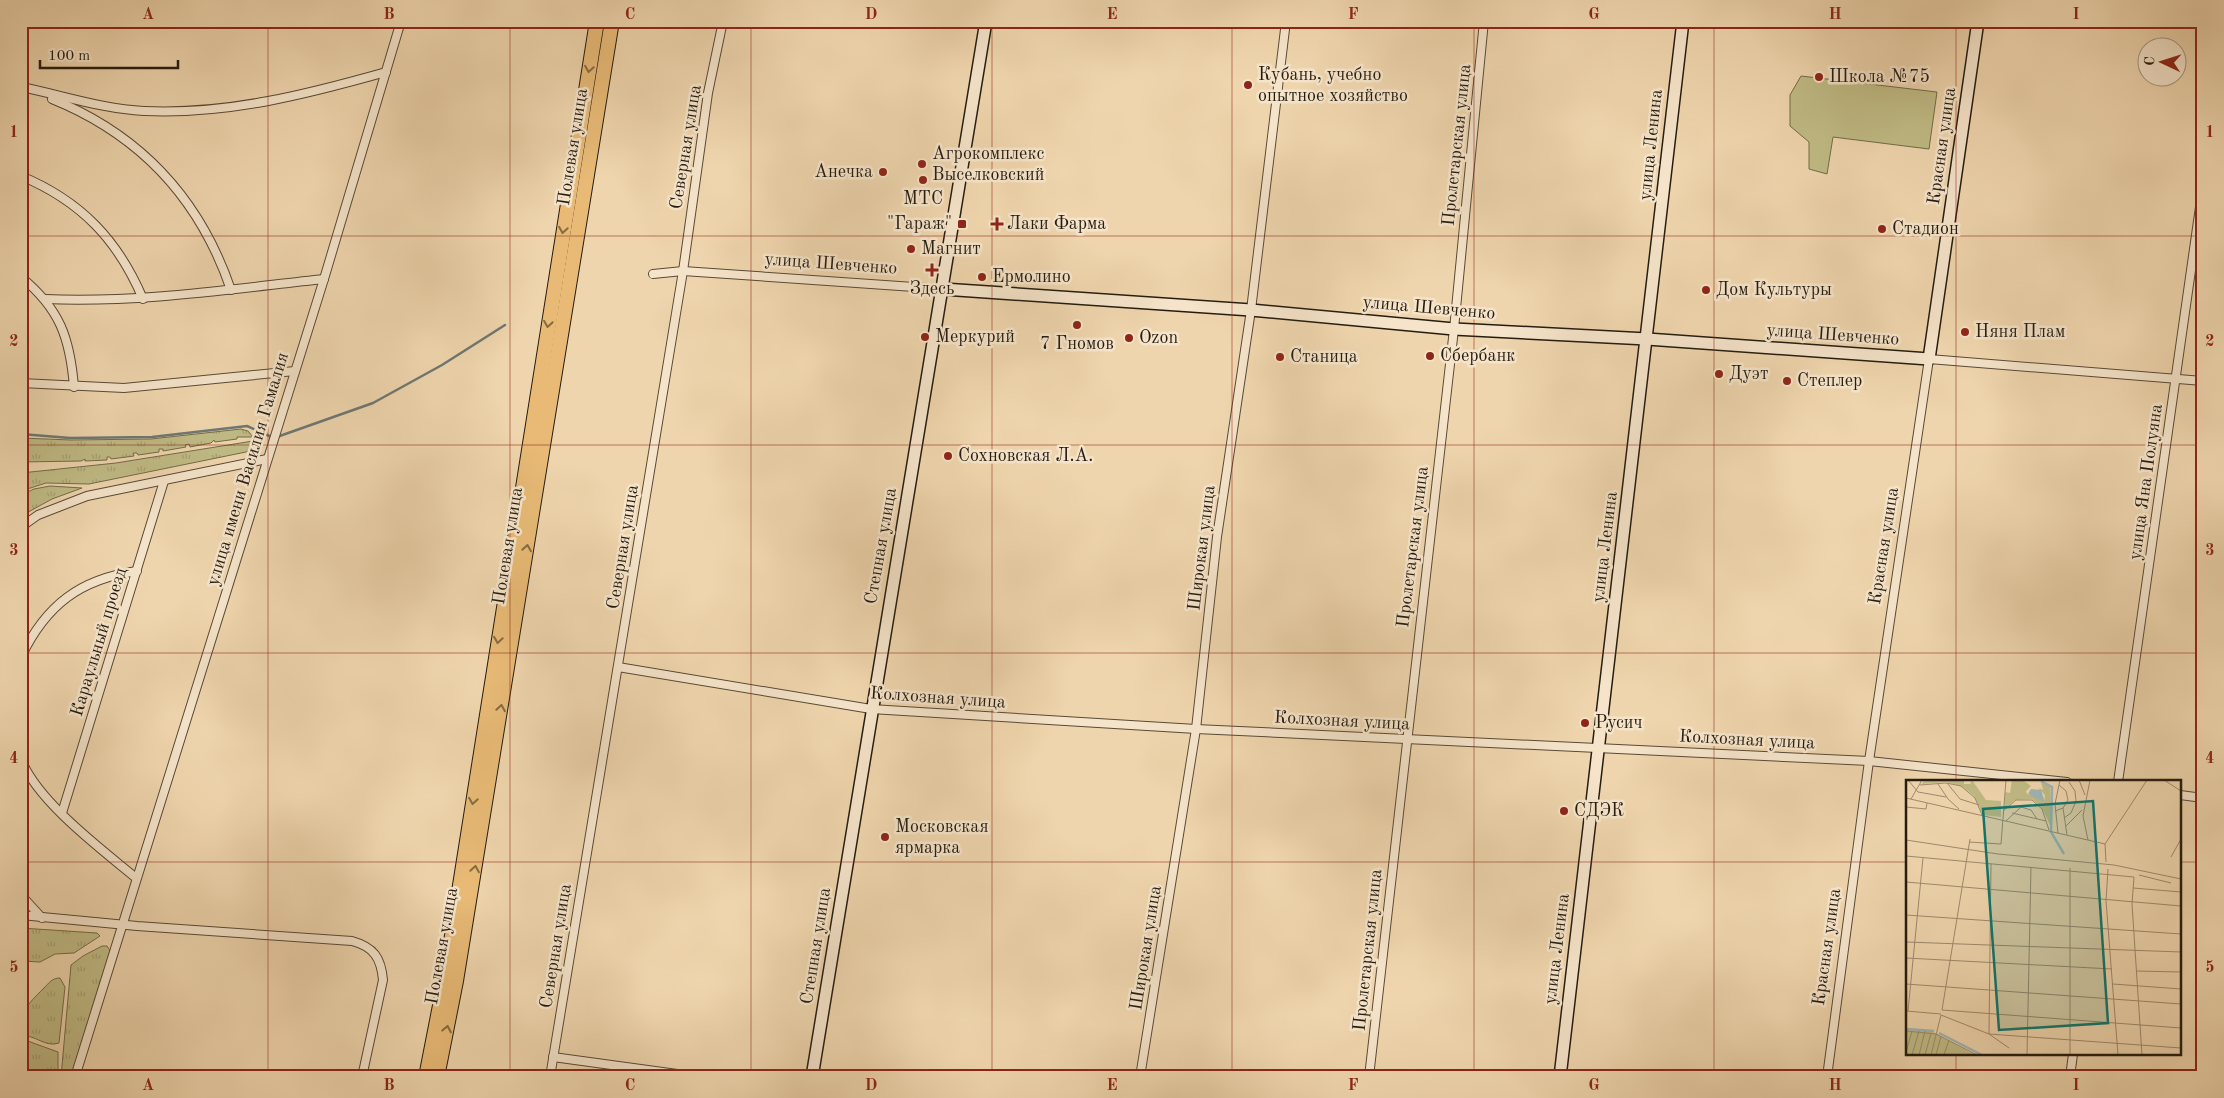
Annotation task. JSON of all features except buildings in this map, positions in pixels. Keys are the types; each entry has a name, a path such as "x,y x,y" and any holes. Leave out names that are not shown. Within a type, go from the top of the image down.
{"highway":[{"name":"Полевая улица","path":"426,1077 446,970 597,21"},
{"name":"Полевая улица","path":"437,1077 456,981 612,21"}],"street":[{"name":"улица имени Василия Гамалия","path":"75,1077 324,279 401,21"},
{"name":"Северная улица","path":"550,1077 682,271 708,93 723,21"},
{"name":"Степная улица","path":"812,1077 871,709 943,289 986,21"},
{"name":"Широкая улица","path":"1140,1077 1196,729 1218,537 1251,310 1286,21"},
{"name":"Пролетарская улица","path":"1369,1077 1454,329 1484,21"},
{"name":"улица Ленина","path":"1560,1077 1683,21"},
{"name":"Красная улица","path":"1827,1077 1869,761 1930,359 1978,21"},
{"path":"24,88 72,100 125,109 161,111 257,103 302,95 386,72"},
{"path":"24,88 94,118 147,156 190,205 223,266 231,290"},
{"path":"21,176 42,185 62,198 103,230 133,275 143,299"},
{"name":"улица Яна Полуяна","path":"2118,780 2203,186"},
{"name":"улица Шевченко","path":"653,274 682,271 1251,310 1454,329 1647,339 2203,381"},
{"path":"21,276 45,299 65,332 71,358 74,387"},
{"path":"45,299 90,301 143,299 324,279"},
{"path":"21,383 74,387 164,386 295,371"},
{"path":"21,527 38,515 70,501 267,460"},
{"name":"Караульный проезд","path":"62,813 164,480"},
{"path":"21,657 43,620 62,600 87,584 112,574 136,571"},
{"name":"Колхозная улица","path":"618,667 871,709 1196,729 1869,761 2048,780"},
{"path":"21,760 42,793 136,878"},
{"path":"2182,795 2203,798"},
{"path":"21,896 42,918"},
{"path":"21,915 352,941 364,944 375,952 382,964 383,980 362,1077"},
{"path":"2070,1077 2073,1056"},
{"path":"553,1057 699,1077"}],"green space":[{"path":"1801,76 1937,92 1929,149 1833,137 1827,174 1809,169 1809,142 1790,126 1790,95"},
{"path":"241,429 248,431 253,437 237,437 237,439 215,442 214,440 211,443 190,447 189,444 185,445 186,447 163,451 163,449 159,449 159,452 138,455 133,453 134,456 111,459 107,457 107,460 85,461 85,459 81,461 21,462 21,438 71,440 151,439"},
{"path":"253,441 251,449 246,452 89,484 46,483 21,491 21,473 116,463"},
{"path":"50,486 82,488 52,499 21,516 21,495 34,489"},
{"path":"21,928 97,933 100,936 74,953 55,954 40,962 21,961"},
{"path":"102,946 107,946 111,952 72,1077 61,1077 71,965"},
{"path":"60,978 65,987 59,1043 49,1044 31,1037 21,1036 22,1020 29,1004 51,981"},
{"path":"25,1040 58,1052 58,1077 21,1077 21,1049"}],"waterway":[{"path":"21,434 70,438 152,437 247,426 274,438 373,403 442,365 505,325"}],"place":[{"name":"Школа №75","path":"1819,77"},
{"name":"Кубань, учебно опытное хозяйство","path":"1248,85"},
{"name":"Агрокомплекс Выселковский","path":"922,164"},
{"name":"Анечка","path":"883,172"},
{"name":"МТС","path":"923,180"},
{"name":"\"Гараж\"","path":"962,224"},
{"name":"Лаки Фарма","path":"997,224"},
{"name":"Стадион","path":"1882,229"},
{"name":"Магнит","path":"911,249"},
{"name":"Здесь","path":"932,270"},
{"name":"Ермолино","path":"982,277"},
{"name":"Дом Культуры","path":"1706,290"},
{"name":"7 Гномов","path":"1077,325"},
{"name":"Няня Плам","path":"1965,332"},
{"name":"Меркурий","path":"925,337"},
{"name":"Ozon","path":"1129,338"},
{"name":"Сбербанк","path":"1430,356"},
{"name":"Станица","path":"1280,357"},
{"name":"Дуэт","path":"1719,374"},
{"name":"Степлер","path":"1787,381"},
{"name":"Сохновская Л.А.","path":"948,456"},
{"name":"Русич","path":"1585,723"},
{"name":"СДЭК","path":"1564,811"},
{"name":"Московская ярмарка","path":"885,837"}]}
